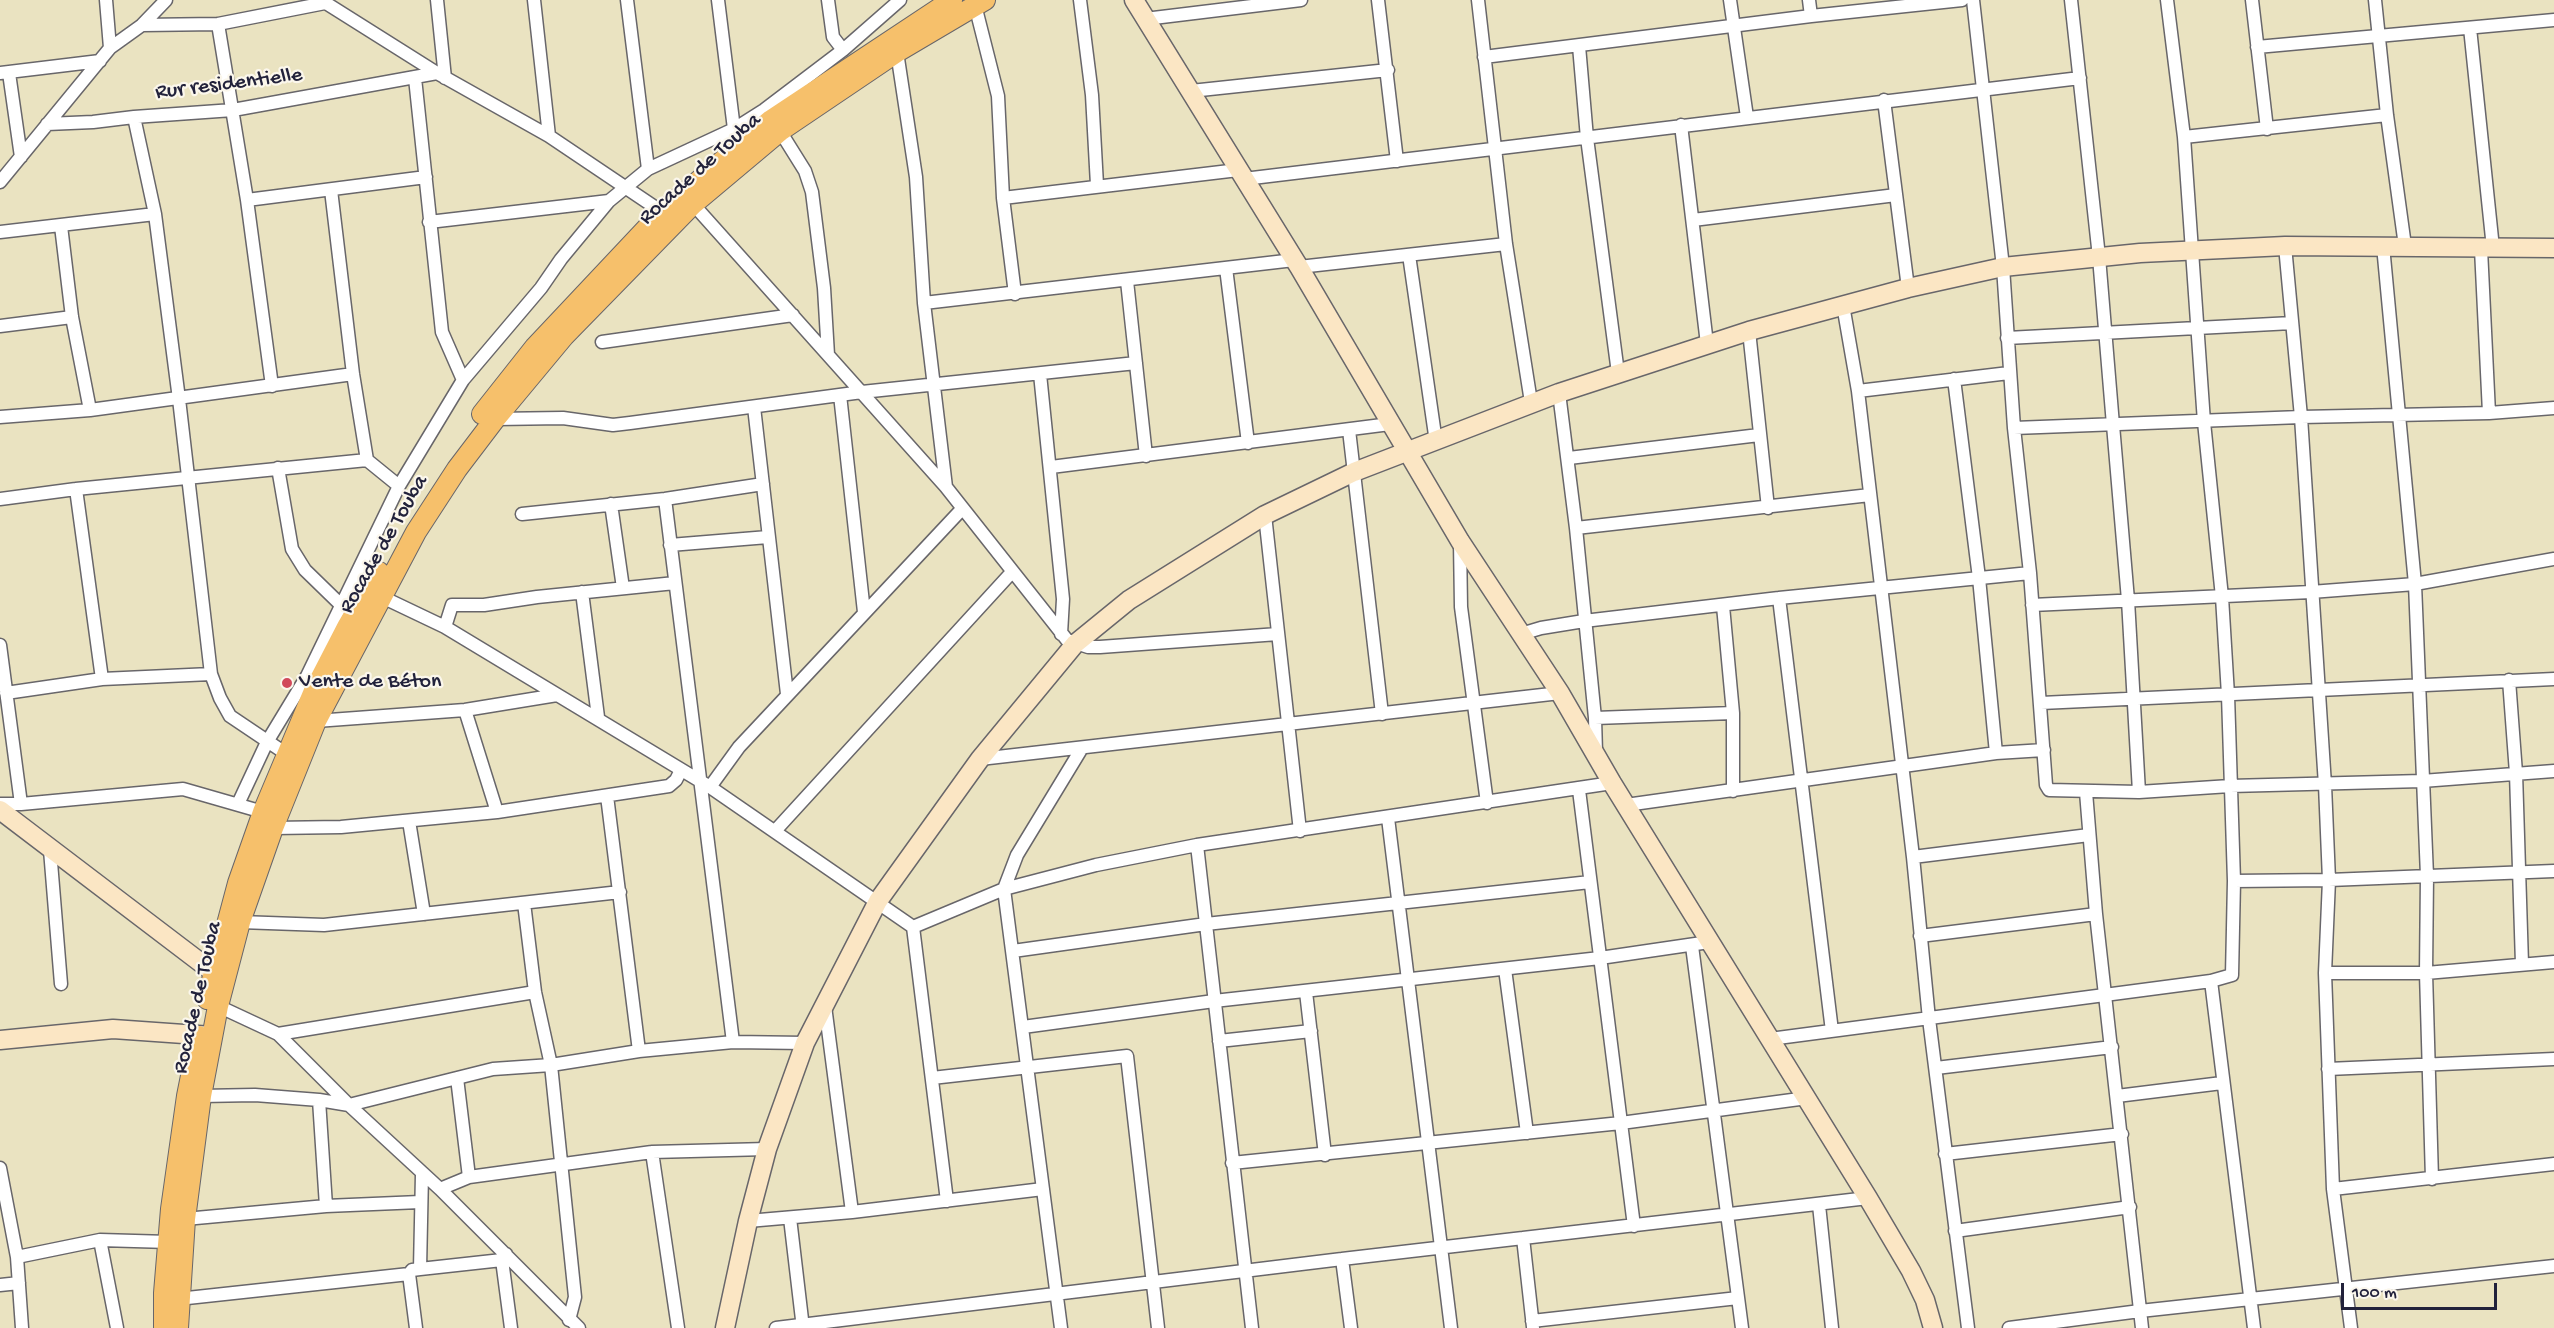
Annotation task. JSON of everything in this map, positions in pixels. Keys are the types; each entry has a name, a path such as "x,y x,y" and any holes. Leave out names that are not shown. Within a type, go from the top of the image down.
{"main road":[{"name":"Rocade de Touba","path":"178,1328 178,1299 185,1219 201,1096 206,1035 218,1006 219,976 240,922 288,755 314,691 346,627 411,516 450,457 535,347 663,212 772,120 952,0"},
{"name":"Rocade de Touba","path":"164,1328 169,1242 187,1096 206,1035 238,883 316,721 380,596 416,532 457,469 495,418 564,336 772,120 897,52 980,2"}],"street":[{"path":"106,0 110,48"},
{"path":"0,182 110,48 142,25 166,0"},
{"path":"437,0 441,76"},
{"path":"534,0 549,136"},
{"path":"641,0 628,1 648,169"},
{"path":"718,0 734,129"},
{"path":"828,0 833,37 843,50"},
{"path":"238,804 267,742 307,676 399,486 463,380 541,288 609,201 648,169 734,129 772,120 843,50 900,0"},
{"path":"1080,0 1092,95 1097,186"},
{"path":"1134,0 1296,264 1460,541 1560,693 1626,805 1701,944 1770,1039 1868,1198 1911,1271 1933,1328"},
{"path":"1145,19 1301,0"},
{"path":"1378,0 1397,161"},
{"path":"1478,0 1506,244 1531,402"},
{"path":"1730,0 1747,117"},
{"path":"1809,0 1811,16"},
{"path":"1484,57 1811,16 1888,4 1962,0"},
{"path":"1973,0 2003,267 2009,373 2030,573 2046,785 2049,790 2139,792 2230,786 2422,781 2554,771"},
{"path":"2071,0 2099,257 2114,424 2128,600 2139,792"},
{"path":"1770,1039 2211,981 2232,975 2234,881 2228,695 2222,597 2204,422 2184,137 2167,0"},
{"path":"2252,0 2266,129"},
{"path":"2375,0 2387,115 2405,246"},
{"path":"142,25 218,24 323,1 441,76 549,136 663,212"},
{"path":"980,2 998,96 1003,198 1015,294"},
{"path":"2257,47 2554,20"},
{"path":"218,24 247,200 272,386"},
{"path":"2470,28 2487,248 2489,413"},
{"path":"1579,46 1587,138 1618,373"},
{"path":"897,52 916,177 924,303 946,488"},
{"path":"21,158 4,73 100,61"},
{"path":"1191,91 1388,70"},
{"name":"Rur residentielle","path":"47,124 233,110 415,78 441,76"},
{"path":"415,78 442,332 463,380"},
{"path":"1003,198 1097,186 1494,151 1681,125 2080,78"},
{"path":"1884,100 1908,288"},
{"path":"2184,137 2387,115"},
{"path":"134,117 155,214 211,674 230,716 288,755"},
{"path":"772,120 805,171 812,192 824,288 828,355"},
{"path":"1681,125 1707,344"},
{"path":"247,200 426,177"},
{"path":"331,190 353,374 367,460 399,486"},
{"path":"1693,220 1896,195"},
{"path":"429,222 609,201"},
{"path":"693,204 946,488 1068,639 1100,647 1278,634"},
{"path":"0,232 155,214"},
{"path":"61,226 72,317 90,410"},
{"path":"924,303 1226,268 1409,255 1506,244"},
{"path":"725,1328 748,1221 767,1149 806,1043 878,902 1068,639 1265,515 1354,472 1436,442 1531,402 1749,331 1908,288 2003,267 2099,257 2285,246 2554,248"},
{"path":"2285,246 2301,417 2325,784 2329,880 2325,973 2333,1190 2351,1328"},
{"path":"2384,246 2415,584 2427,876 2426,973 2432,1179"},
{"path":"1409,255 1436,442"},
{"path":"1226,268 1248,443"},
{"path":"1127,280 1146,456"},
{"path":"1843,305 1858,391 1913,857 1929,1019 1968,1328"},
{"path":"602,342 794,315"},
{"path":"0,326 72,317"},
{"path":"2007,338 2292,323"},
{"path":"1749,331 1768,508"},
{"path":"495,418 563,418 613,424 862,392 1136,363"},
{"path":"1858,391 2009,373"},
{"path":"0,417 90,410 353,374"},
{"path":"1040,374 1068,639"},
{"path":"1954,379 1979,578 1996,753"},
{"path":"1559,393 1569,458 1595,718 1596,757"},
{"path":"840,395 864,612"},
{"path":"754,407 787,694"},
{"path":"2014,428 2301,417 2489,413 2554,408"},
{"path":"1051,467 1390,424"},
{"path":"1349,430 1382,714"},
{"path":"1569,458 1759,435"},
{"path":"0,499 188,477 367,460"},
{"path":"278,468 292,549 305,570 341,605"},
{"path":"522,514 763,484"},
{"path":"76,489 102,679"},
{"path":"1576,528 1870,495"},
{"path":"665,498 675,583 706,785 733,1042"},
{"path":"611,504 623,588"},
{"path":"706,785 787,694 962,509"},
{"path":"1265,515 1300,831"},
{"path":"670,544 768,537"},
{"path":"1460,541 1461,607 1487,803"},
{"path":"2032,605 2222,597 2415,584 2554,559"},
{"path":"775,831 1012,572"},
{"path":"1521,634 1541,628 1584,621 1779,598 2030,573"},
{"path":"445,627 452,605 484,605 675,583"},
{"path":"582,592 598,717"},
{"path":"380,596 445,627 557,695 598,717 706,785 913,927 947,1201"},
{"path":"1779,598 1832,1031"},
{"path":"1723,606 1733,713 1732,790"},
{"path":"0,645 21,804"},
{"path":"6,693 102,679 211,674"},
{"path":"2041,703 2554,679"},
{"path":"2509,680 2516,773 2522,964"},
{"path":"980,759 1560,693"},
{"path":"316,721 465,710 557,695"},
{"path":"465,710 497,812"},
{"path":"1595,718 1733,713"},
{"path":"1060,1328 1004,889 1017,855 1082,748"},
{"path":"1626,805 1996,753 2044,750"},
{"path":"0,804 183,789 238,804 268,820 341,826 497,812 669,786 681,771"},
{"path":"913,927 1004,889 1096,865 1197,845 1579,790 1612,783"},
{"path":"1579,790 1634,1226"},
{"path":"2086,792 2096,914 2142,1328"},
{"path":"607,796 639,1051"},
{"path":"0,810 219,976"},
{"path":"1388,818 1451,1328"},
{"path":"409,820 424,914"},
{"path":"1913,857 2089,835"},
{"path":"1197,845 1252,1328"},
{"path":"50,850 61,984"},
{"path":"2234,881 2554,872"},
{"path":"1013,951 1206,924 1590,882"},
{"path":"240,922 324,924 620,892"},
{"path":"524,903 535,992 551,1065 575,1297 574,1324"},
{"path":"1920,936 2096,914"},
{"path":"1023,1027 1214,1001 1600,958 1701,944"},
{"path":"1701,944 1714,1111 1742,1328"},
{"path":"2325,973 2426,973 2554,962"},
{"path":"1505,969 1527,1133"},
{"path":"2211,981 2254,1328"},
{"path":"278,1034 535,992"},
{"path":"1306,992 1325,1155"},
{"path":"218,1006 278,1034 440,1189 504,1257 574,1324"},
{"path":"825,1006 852,1212"},
{"path":"0,1040 113,1029 206,1035"},
{"path":"1219,1041 1311,1031"},
{"path":"201,1096 255,1095 350,1105 493,1069 551,1065 639,1051 733,1042 806,1043"},
{"path":"1936,1068 2112,1047"},
{"path":"932,1077 1127,1056 1158,1328"},
{"path":"2328,1069 2554,1059"},
{"path":"457,1078 469,1177"},
{"path":"2117,1096 2222,1083"},
{"path":"1232,1163 1620,1123 1807,1098"},
{"path":"319,1100 326,1206"},
{"path":"1945,1154 2122,1134"},
{"path":"440,1189 469,1177 652,1152 767,1149"},
{"path":"652,1152 678,1328"},
{"path":"2333,1190 2554,1164"},
{"path":"0,1167 17,1257 22,1328"},
{"path":"416,1328 414,1271 422,1174"},
{"path":"748,1221 852,1212 1044,1189"},
{"path":"776,1328 1342,1258 1868,1198"},
{"path":"185,1219 326,1206 420,1202"},
{"path":"1819,1205 1832,1328"},
{"path":"1955,1231 2130,1207"},
{"path":"790,1218 803,1326"},
{"path":"1523,1238 1532,1325 1738,1298"},
{"path":"100,1240 117,1328"},
{"path":"17,1257 100,1240 169,1242"},
{"path":"178,1299 414,1271 504,1257"},
{"path":"504,1257 511,1328"},
{"path":"1342,1258 1351,1328"},
{"path":"2009,1328 2039,1326 2140,1311 2554,1266"},
{"path":"0,1286 19,1282"}],"place":[{"name":"Vente de Béton","path":"287,683"}]}
